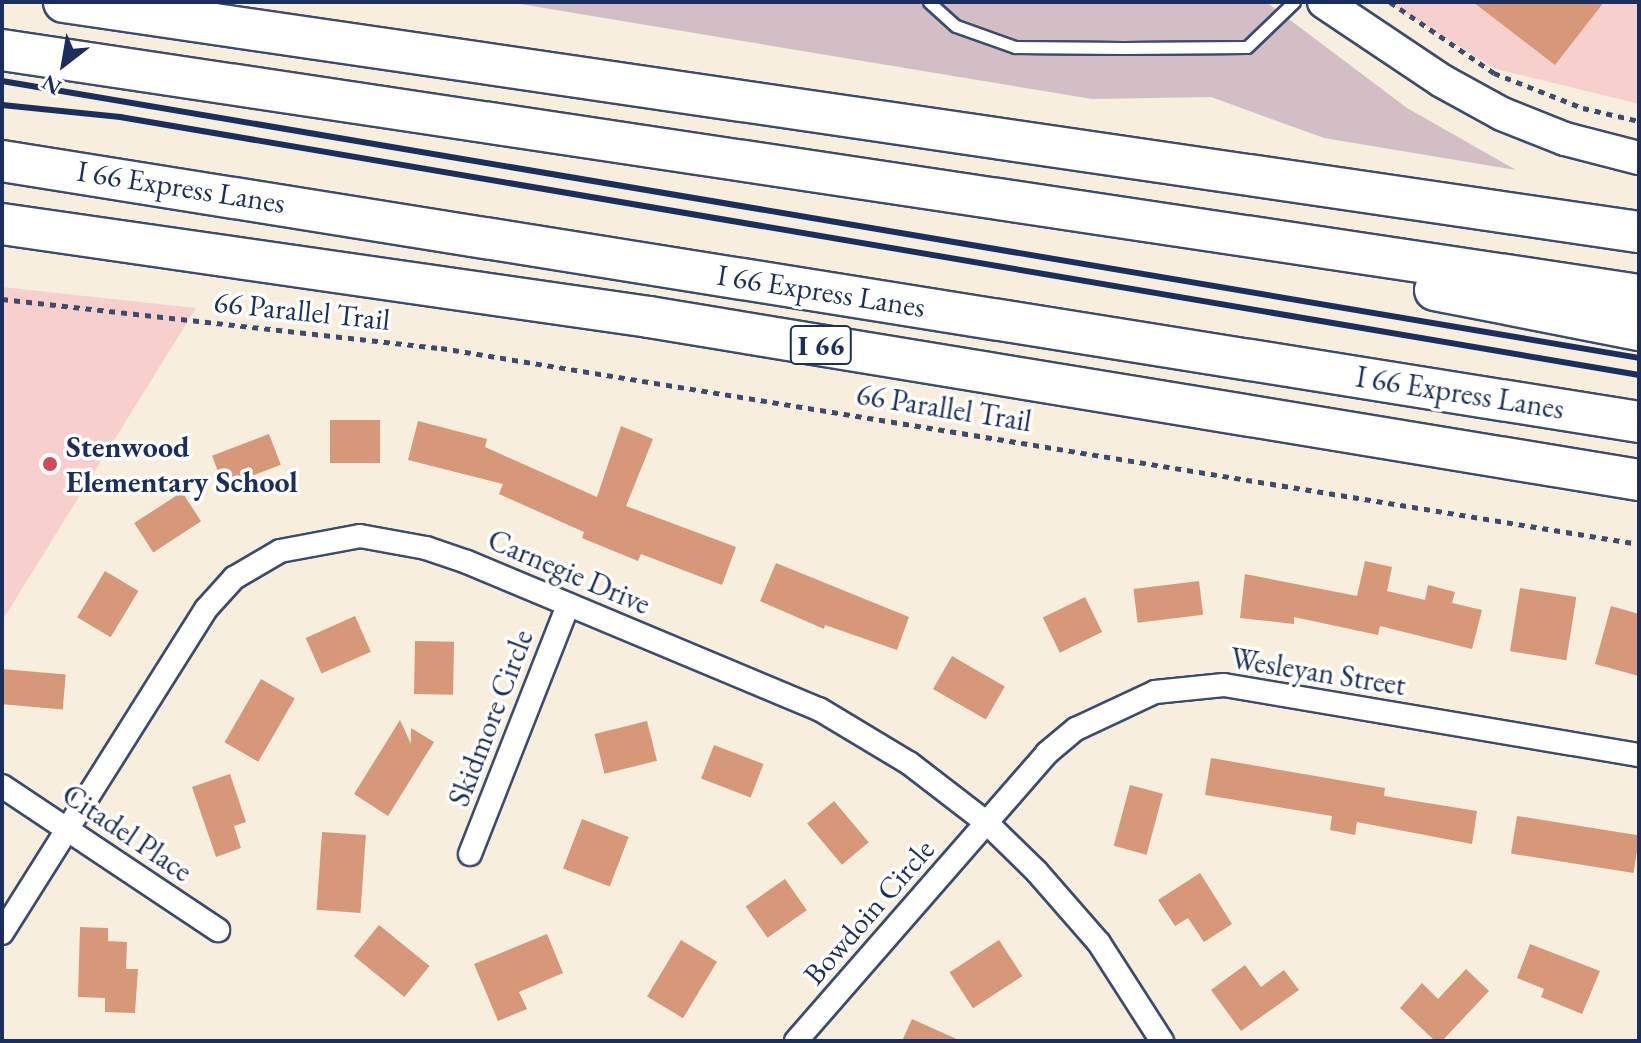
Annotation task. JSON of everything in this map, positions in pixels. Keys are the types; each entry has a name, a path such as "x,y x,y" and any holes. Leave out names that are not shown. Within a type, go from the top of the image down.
{"highway":[{"path":"64,2 1639,232"},
{"path":"2,50 1639,295"},
{"name":"I 66 Express Lanes","path":"2,161 1639,422"},
{"path":"872,181 1639,330"},
{"name":"I 66","path":"2,224 649,317 1639,480"}],"main road":[{"path":"1324,2 1502,114 1565,139 1639,158"}],"street":[{"name":"Carnegie Drive","path":"2,933 206,609 234,578 280,551 320,539 387,539 467,562 819,709 909,763 987,823 1099,943 1162,1041"},
{"name":"Skidmore Circle","path":"470,854 568,605"},
{"name":"Wesleyan Street","path":"987,823 1047,753 1076,729 1125,702 1201,685 1639,755"},
{"name":"Citadel Place","path":"2,786 218,930"},
{"name":"Bowdoin Circle","path":"796,1041 987,823"}],"lane":[{"path":"929,2 956,26 1015,47 1123,48 1247,47 1294,2"}],"path":[{"path":"1390,2 1494,73 1583,108 1639,121"},
{"name":"66 Parallel Trail","path":"2,299 441,348 1639,544"}],"shaded area":[{"path":"508,2 1266,2 1407,108 1516,170 1324,138 1211,97 1092,99"},
{"path":"1387,2 1639,2 1639,104 1496,69"},
{"name":"Stenwood Elementary School","path":"2,287 196,308 2,621"}],"building":[{"path":"1473,2 1604,2 1555,65"},
{"path":"330,420 380,420 380,463 330,463"},
{"path":"418,421 487,439 485,447 597,497 621,426 653,439 626,506 736,547 722,585 641,554 638,561 582,538 584,532 499,494 503,484 408,460"},
{"path":"269,434 281,465 224,487 212,456"},
{"path":"182,492 201,521 153,552 134,523"},
{"path":"1365,561 1392,567 1387,591 1425,600 1428,585 1455,592 1452,603 1482,610 1472,649 1380,626 1378,635 1294,617 1294,624 1240,618 1245,574 1357,596"},
{"path":"776,563 909,617 897,650 825,625 824,629 760,601"},
{"path":"105,571 138,591 111,637 77,617"},
{"path":"1199,581 1203,615 1138,623 1133,589"},
{"path":"1520,588 1576,597 1566,660 1510,651"},
{"path":"1085,597 1102,632 1060,653 1043,618"},
{"path":"1611,606 1639,614 1639,676 1595,664"},
{"path":"355,616 371,652 322,674 306,638"},
{"path":"415,641 454,642 453,695 414,694"},
{"path":"952,656 1005,686 986,719 933,689"},
{"path":"2,669 66,675 63,709 2,704"},
{"path":"261,679 295,698 258,762 224,742"},
{"path":"400,720 411,744 411,728 434,742 388,816 354,794"},
{"path":"647,721 657,761 605,774 595,734"},
{"path":"714,745 763,764 751,798 701,779"},
{"path":"1211,758 1385,788 1384,796 1477,811 1472,844 1357,822 1355,835 1330,830 1332,816 1205,795"},
{"path":"230,774 246,822 234,826 241,848 216,857 192,787"},
{"path":"1130,785 1163,794 1147,855 1114,846"},
{"path":"834,801 869,842 842,865 807,823"},
{"path":"1517,816 1639,835 1634,873 1511,854"},
{"path":"582,819 629,837 610,886 563,868"},
{"path":"322,832 366,835 360,913 317,910"},
{"path":"1200,873 1232,924 1204,942 1188,918 1175,926 1158,900"},
{"path":"785,879 807,910 767,938 746,907"},
{"path":"379,925 430,966 404,997 354,956"},
{"path":"80,927 108,928 108,941 127,942 126,969 138,969 135,1013 105,1012 105,998 78,997"},
{"path":"547,934 563,973 519,992 527,1009 498,1021 474,964"},
{"path":"681,940 717,962 683,1018 647,997"},
{"path":"999,940 1022,976 973,1008 950,972"},
{"path":"1530,944 1600,971 1582,1014 1541,997 1544,989 1517,978"},
{"path":"1245,965 1261,987 1284,970 1299,990 1241,1031 1211,990"},
{"path":"1466,969 1489,991 1442,1041 1435,1041 1400,1008 1422,983 1438,999"},
{"path":"912,1019 961,1041 902,1041"}],"railway":[{"path":"2,81 1639,358"},
{"path":"2,105 120,117 1639,375"}],"place":[{"name":"Stenwood Elementary School","path":"50,464"}]}
